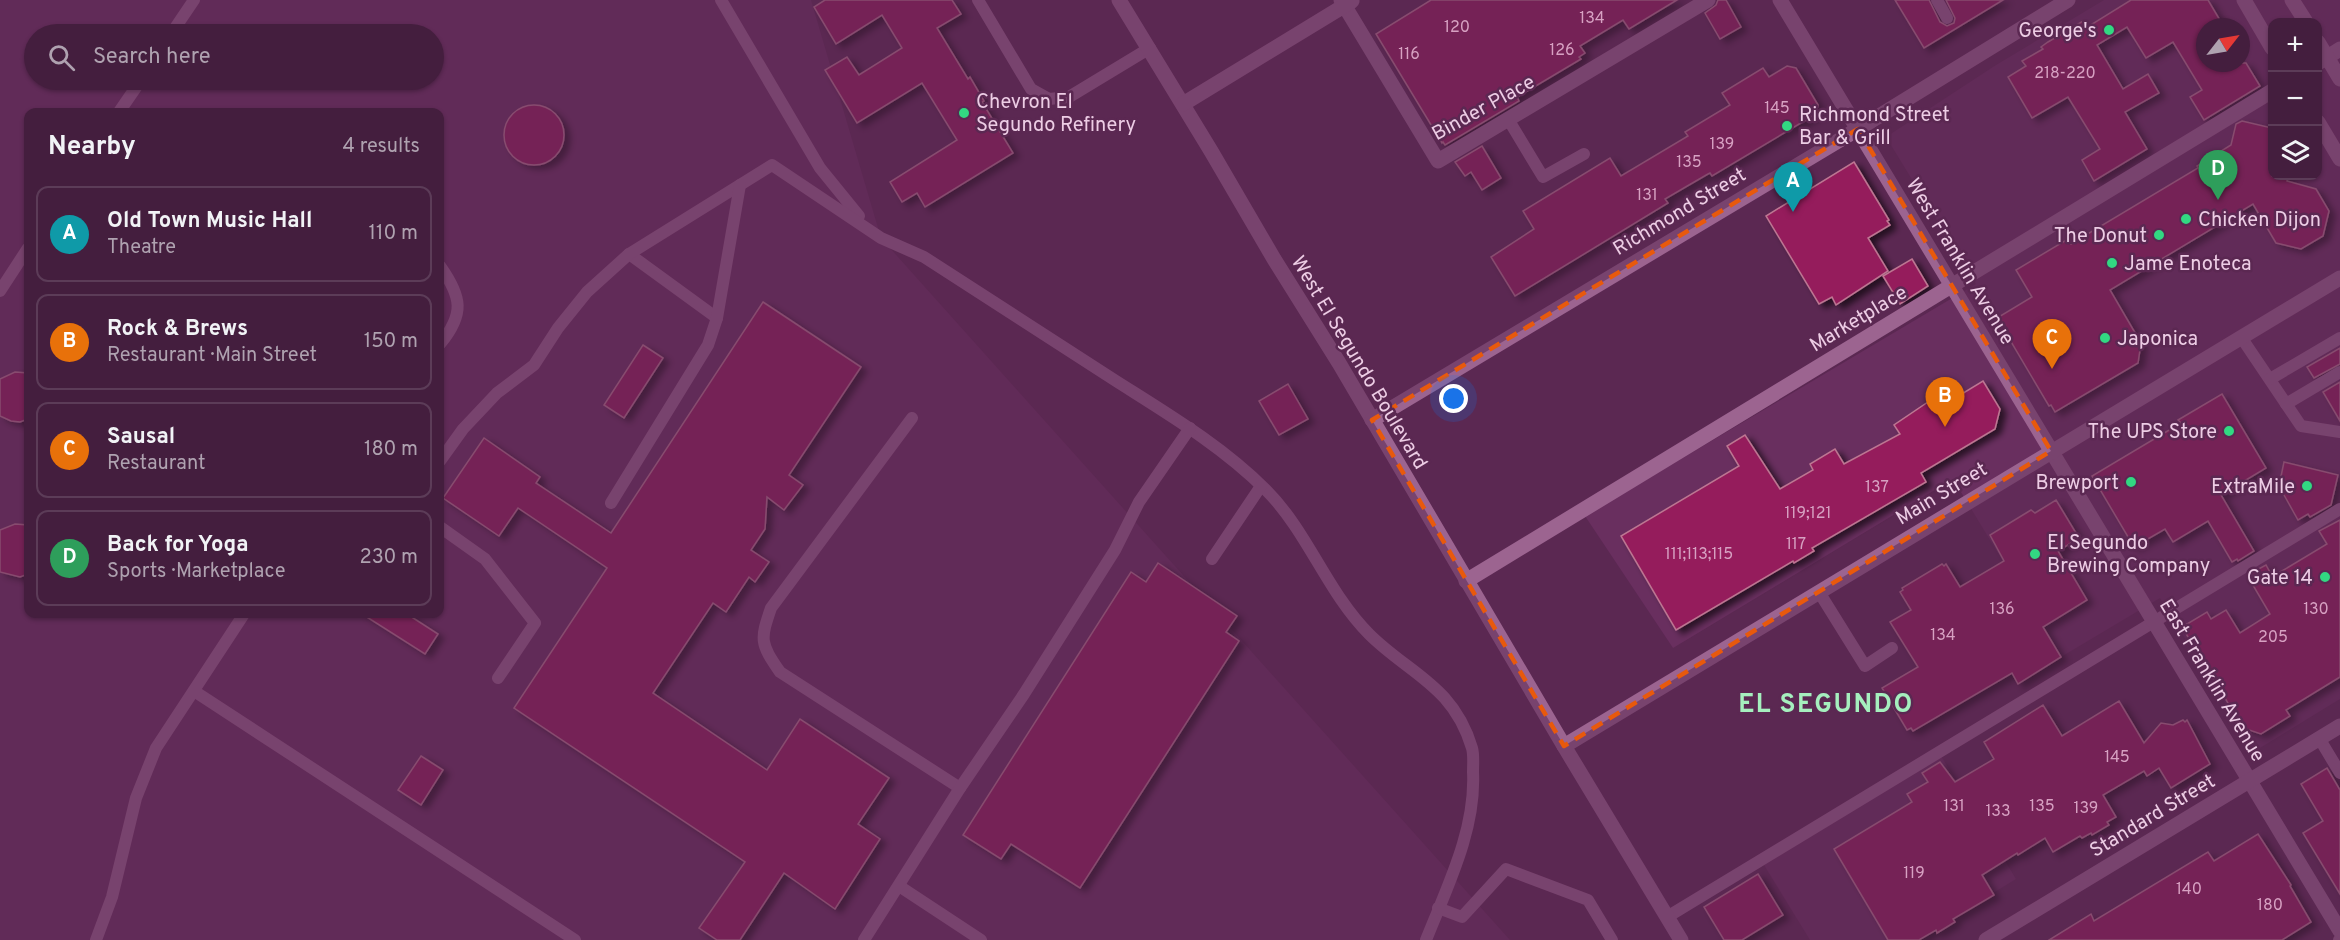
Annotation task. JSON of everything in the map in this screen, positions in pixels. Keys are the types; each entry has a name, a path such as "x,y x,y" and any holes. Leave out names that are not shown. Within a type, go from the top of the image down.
{"street":[{"name":"West El Segundo Boulevard","path":"1119,0 1150,48 1681,940"},
{"name":"Binder Place","path":"1346,2 1438,161 1708,0"},
{"name":"West Franklin Avenue","path":"1780,0 2050,451"},
{"name":"Richmond Street","path":"1372,420 1858,129 2068,0"},
{"path":"2244,0 2268,41"},
{"path":"2292,0 2303,18"},
{"path":"1183,104 1346,2"},
{"path":"2328,56 2340,79"},
{"name":"Marketplace","path":"1466,581 2268,93"},
{"path":"2320,126 2340,159"},
{"name":"Main Street","path":"1564,746 2340,278"},
{"name":"East Franklin Avenue","path":"2050,451 2340,931"},
{"name":"Standard Street","path":"1986,940 2340,726"}],"lane":[{"path":"178,24 194,0"},
{"path":"721,0 820,168 850,206 881,237"},
{"path":"978,0 1031,89 1049,99 1069,96 1150,48"},
{"path":"1937,0 1947,18"},
{"path":"122,108 134,90"},
{"path":"1508,119 1544,177 1584,154"},
{"path":"444,455 463,429 498,393 534,365 587,292 629,254 772,165 881,237 924,256 1190,428 1238,464 1262,486 1288,516 1343,602 1369,633 1434,685 1458,715 1473,750 1474,783 1470,823 1426,940"},
{"path":"611,503 708,345 717,318 740,185"},
{"path":"0,291 24,254"},
{"path":"629,254 717,318"},
{"path":"444,273 456,294 458,311 452,329 444,339"},
{"path":"2241,337 2301,426 2340,432"},
{"path":"2270,379 2340,338"},
{"path":"2286,404 2340,372"},
{"path":"912,418 771,608 763,632 764,649 780,672 960,788"},
{"path":"864,940 1115,550 1139,502 1190,428"},
{"path":"1212,559 1262,486"},
{"path":"1667,917 2340,509"},
{"path":"444,530 485,559 535,623 498,678"},
{"path":"1819,592 1865,666 1892,648"},
{"path":"96,940 112,897 136,798 156,748 241,618"},
{"path":"194,691 575,940"},
{"path":"2319,738 2340,773"},
{"path":"1438,908 1462,917 1506,868 1587,900 1612,940"},
{"path":"899,886 981,940"}],"highlighted area":[{"path":"1858,129 2051,451 1564,746 1372,420"}],"shaded area":[{"path":"0,0 811,0 881,238 1510,940 0,940"},
{"path":"2104,0 2340,0 2340,699 2255,751 2160,598 2061,657 1953,479 1673,648 1585,516 1976,284 1886,137 1996,65"},
{"path":"1941,756 2016,879 1916,940 1810,940 1764,865"}],"building":[{"name":"Chevron El Segundo Refinery","path":"825,0 952,0 961,14 937,28 968,79 970,77 984,101 982,102 1013,153 925,207 917,193 902,202 890,182 957,140 922,83 857,123 825,70 847,57 859,75 902,48 882,15 836,44 814,7"},
{"path":"1431,0 1677,0 1629,29 1623,20 1580,46 1585,53 1579,57 1581,59 1517,97 1519,101 1445,145 1376,34"},
{"path":"1718,0 1726,0 1741,27 1720,39 1705,13 1716,5"},
{"path":"1895,0 1929,0 1940,22 1947,26 1954,23 1955,18 1946,0 2003,0 1924,48"},
{"path":"2131,0 2208,0 2219,18 2196,18 2196,72 2250,72 2250,70 2260,86 2204,120 2190,97 2202,90 2173,42 2146,58 2127,27 2097,45 2123,89 2148,74 2159,93 2125,112 2147,149 2094,181 2082,160 2100,149 2068,97 2032,118 2008,77 2026,66 2022,61 2043,49 2041,47 2048,42 2083,21 2086,28"},
{"path":"1787,66 1796,68 1818,105 1816,114 1712,176 1710,173 1665,199 1668,203 1515,296 1491,257 1534,229 1523,211 1610,158 1621,176 1688,136 1685,132 1730,105 1722,93 1763,68 1769,77"},
{"path":"534,105 551,110 559,118 564,135 559,152 551,160 534,165 517,160 509,152 504,135 509,118 517,110"},
{"path":"2242,121 2268,127 2268,180 2287,180 2316,189 2329,211 2323,236 2301,249 2276,243 2253,204 2110,290 2141,343 2138,363 2055,412 2051,405 2049,406 1997,318 2032,297 2016,270 2068,239 2071,244 2198,168 2197,166 2231,145 2236,124"},
{"path":"1482,146 1501,178 1482,190 1471,172 1465,176 1455,162"},
{"path":"1854,162 1889,220 1887,221 1890,225 1868,238 1888,271 1836,305 1832,297 1819,304 1766,216"},
{"path":"1912,259 1928,286 1900,304 1883,276"},
{"path":"763,302 861,367 789,475 803,485 784,510 767,497 765,529 751,550 769,562 755,582 749,577 726,612 713,603 653,693 767,770 800,719 889,778 858,824 880,839 835,909 784,873 740,940 717,940 699,928 745,862 514,708 607,568 518,508 499,536 444,497 484,438 540,477 536,483 611,533"},
{"path":"643,345 663,358 624,418 604,405"},
{"path":"2340,348 2340,364 2314,378 2307,367"},
{"path":"15,372 24,373 24,420 11,421 0,416 0,379"},
{"path":"1983,381 2000,409 1995,429 1921,473 1926,482 1812,548 1814,551 1794,563 1793,561 1676,630 1621,536 1739,466 1727,446 1745,435 1780,489 1813,470 1810,464 1835,449 1844,464 1900,434 1894,425 1934,398 1942,406"},
{"path":"2340,382 2340,421 2323,392"},
{"path":"1288,384 1308,419 1279,435 1259,401"},
{"path":"2222,394 2266,468 2221,495 2254,551 2232,562 2208,521 2173,542 2165,529 2134,547 2092,476 2181,423 2178,420"},
{"path":"2284,462 2338,475 2331,505 2310,517 2308,514 2298,520 2279,486"},
{"path":"2056,500 2079,538 2058,551 2087,600 2043,627 2061,657 2018,684 2012,673 1913,731 1911,728 1907,730 1882,688 1918,667 1890,622 1911,610 1900,592 1902,588 1942,564 1944,566 1946,564 1960,587 2004,561 1990,535 2031,510 2035,513"},
{"path":"2340,520 2340,677 2286,710 2290,716 2261,734 2243,728 2182,627 2207,612 2211,619 2226,610 2240,633 2270,614 2247,575 2266,565 2272,576 2282,571 2327,544 2319,531"},
{"path":"15,524 24,525 24,576 20,577 0,572 0,530"},
{"path":"1158,563 1237,616 1226,632 1239,641 1080,888 1011,844 1001,859 963,835 1131,572 1146,582"},
{"path":"368,618 413,618 438,634 425,654"},
{"path":"2119,701 2144,743 2161,723 2173,725 2187,720 2210,764 2171,788 2159,768 2147,776 2144,771 2103,795 2116,817 2107,822 2109,825 2092,835 2091,833 2082,838 2080,836 2053,852 2045,838 1982,875 1994,895 1953,919 1955,922 1919,940 1888,940 1834,849 1912,802 1907,794 1928,782 1922,773 1940,762 1955,782 1994,759 1984,742 2043,705 2062,736"},
{"path":"421,756 443,770 421,805 398,790"},
{"path":"2327,768 2340,790 2340,894 2303,833 2323,821 2301,784"},
{"path":"2258,834 2291,885 2311,922 2282,940 2049,940 2091,914 2094,921 2208,852 2214,861"},
{"path":"1758,874 1783,915 1742,940 1724,940 1704,907"}],"place":[{"name":"George's","path":"2109,30"},
{"name":"Chevron El Segundo Refinery","path":"964,113"},
{"name":"Richmond Street Bar & Grill","path":"1787,126"},
{"name":"Back for Yoga","path":"2218,200"},
{"name":"Old Town Music Hall","path":"1793,212"},
{"name":"Chicken Dijon","path":"2186,219"},
{"name":"The Donut","path":"2159,235"},
{"name":"Jame Enoteca","path":"2112,263"},
{"name":"Japonica","path":"2105,338"},
{"name":"Sausal","path":"2052,369"},
{"name":"Rock & Brews","path":"1945,427"},
{"name":"The UPS Store","path":"2229,431"},
{"name":"Brewport","path":"2131,482"},
{"name":"ExtraMile","path":"2307,486"},
{"name":"El Segundo Brewing Company","path":"2035,554"},
{"name":"Gate 14","path":"2325,577"}],"district":[{"name":"EL SEGUNDO","path":"1826,703"}]}
